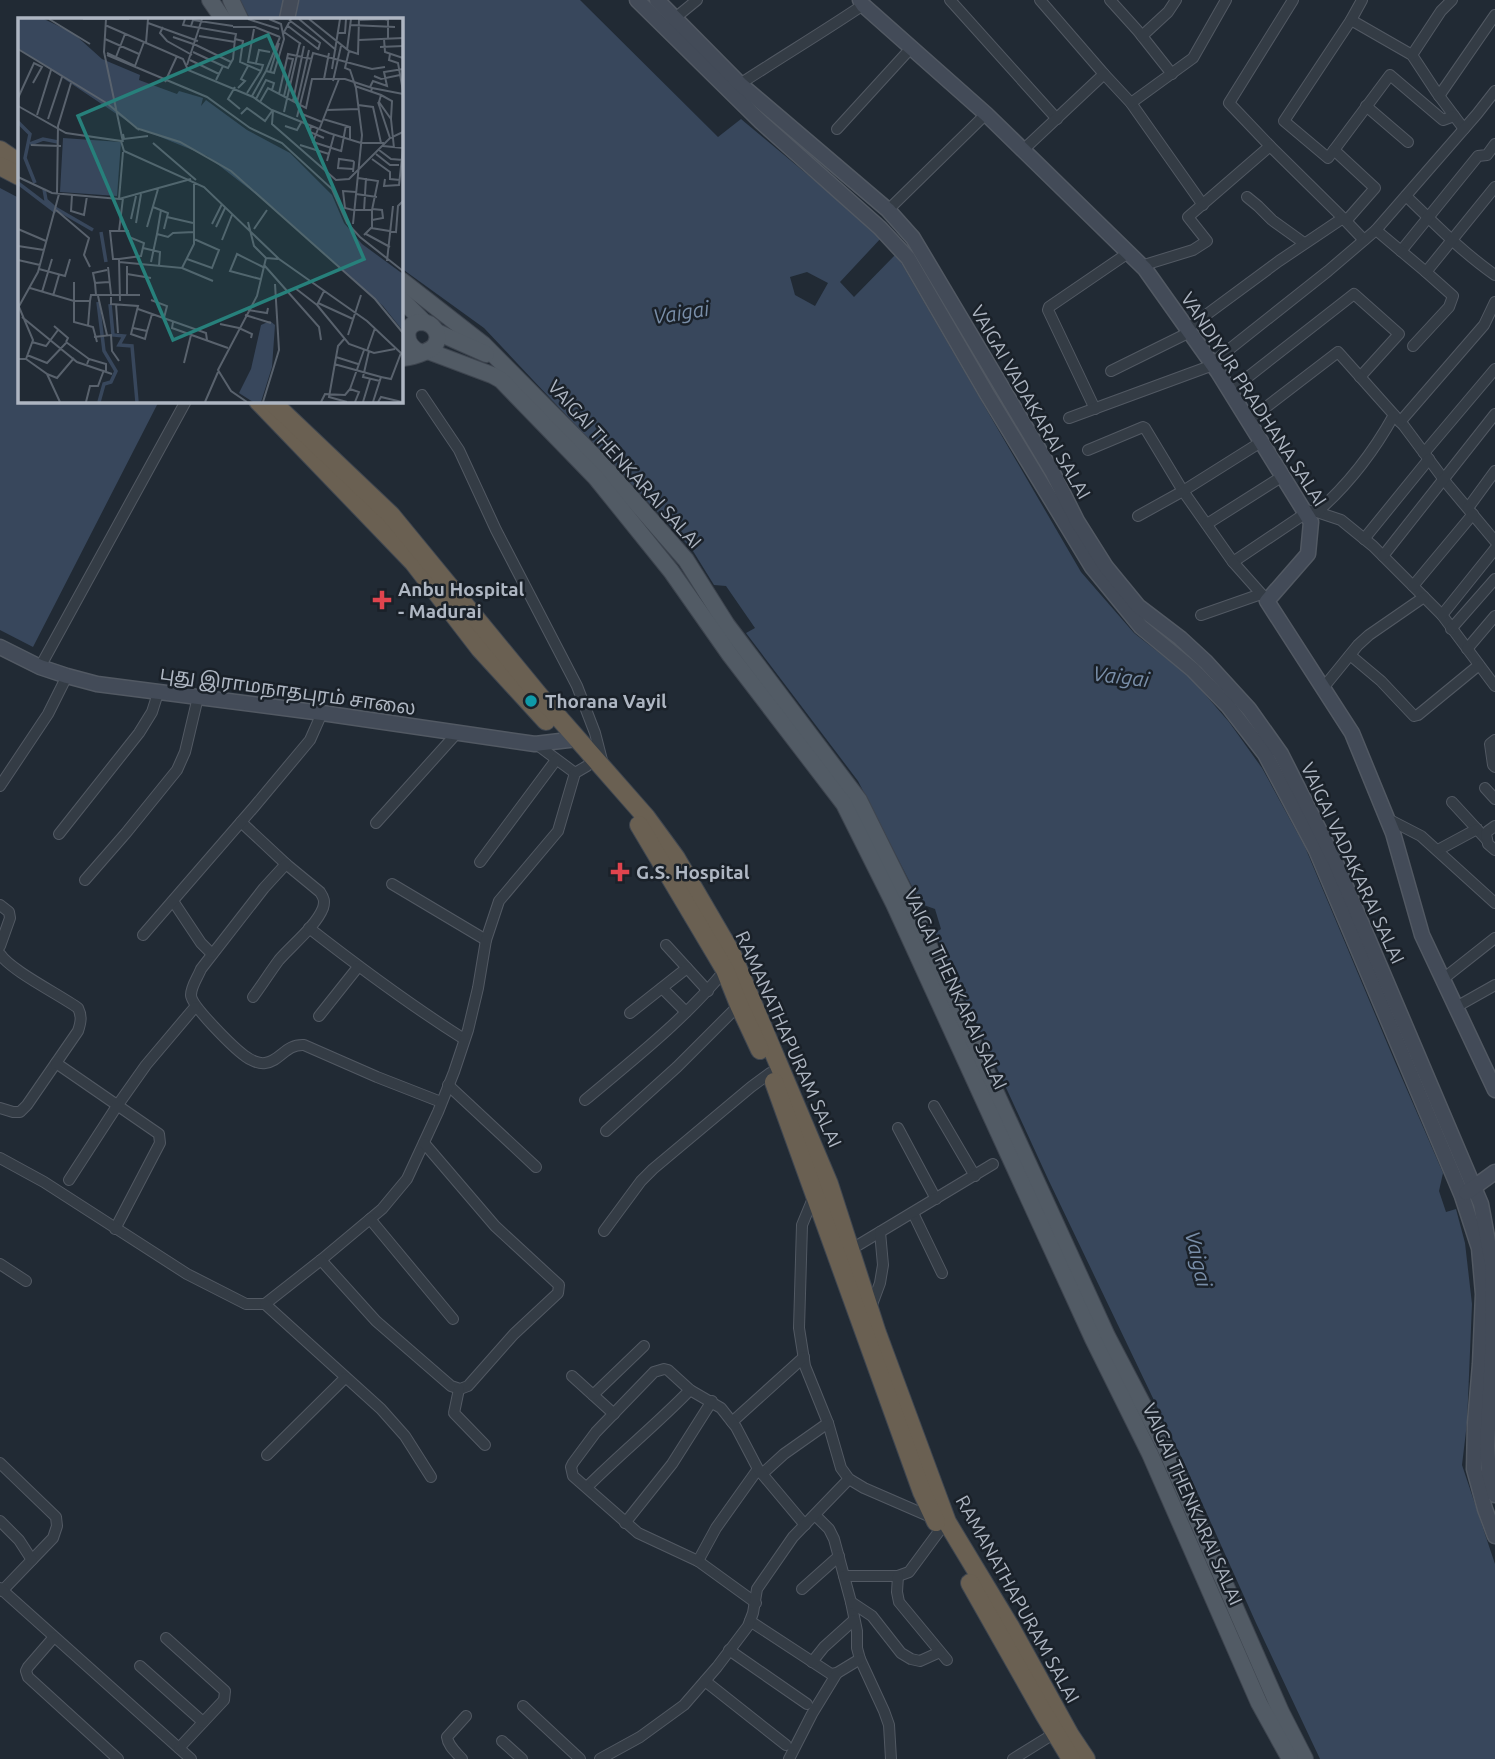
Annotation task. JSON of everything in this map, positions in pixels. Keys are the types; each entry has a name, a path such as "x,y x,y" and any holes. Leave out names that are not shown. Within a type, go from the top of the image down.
{"highway":[{"path":"0,150 18,162"},
{"path":"0,166 18,175"},
{"name":"RAMANATHAPURAM SALAI","path":"259,402 412,562 481,649 646,817 676,858 732,954 829,1184 870,1311 947,1522 1086,1759"},
{"name":"RAMANATHAPURAM SALAI","path":"272,402 391,515 538,694 570,740 581,769 608,780 640,827 725,970 770,1073 922,1492 937,1524 1071,1759"}],"main road":[{"path":"210,0 222,18"},
{"path":"230,0 239,18"},
{"name":"VAIGAI THENKARAI SALAI","path":"402,281 484,344 604,466 686,559 727,625 859,800 904,891 1107,1336 1165,1447 1275,1699 1306,1759"},
{"name":"VAIGAI THENKARAI SALAI","path":"402,301 414,327 497,359"},
{"path":"402,358 424,352 437,341 414,327 409,345 416,351 424,352"},
{"name":"VAIGAI THENKARAI SALAI","path":"424,352 501,380 596,478 671,571 730,655 844,804 894,904 1093,1339 1150,1454 1259,1703 1290,1759"}],"street":[{"path":"287,18 291,0"},
{"path":"637,0 734,87 813,39 861,2"},
{"name":"VAIGAI VADAKARAI SALAI","path":"657,0 734,87 761,122 908,258 1092,567 1142,627 1193,670 1228,706 1265,754 1316,850 1468,1192 1481,1204 1493,1269 1487,1446 1489,1473 1495,1495"},
{"path":"675,18 697,0"},
{"path":"950,0 1057,119"},
{"path":"1040,0 1132,103 1203,205"},
{"path":"1110,0 1171,74"},
{"path":"1142,36 1168,12 1176,0"},
{"path":"1132,103 1194,58 1227,0"},
{"path":"1293,0 1229,103 1364,240"},
{"path":"1362,0 1284,121 1328,158 1390,75 1443,120 1454,116"},
{"path":"1412,55 1441,11 1452,0"},
{"name":"VANDIYUR PRADHANA SALAI","path":"861,2 986,114 1141,266 1212,364 1283,477 1309,512 1311,522 1308,554 1264,598"},
{"path":"1438,96 1495,15"},
{"path":"1351,20 1412,55 1438,96 1464,129"},
{"path":"836,130 911,48"},
{"path":"1023,150 1104,74"},
{"name":"VAIGAI VADAKARAI SALAI","path":"734,87 888,210 913,238 1053,473 1077,521 1107,567 1138,606 1206,662 1249,709 1281,754 1336,863 1468,1192 1479,1248 1483,1294 1474,1469 1495,1536"},
{"path":"1069,418 1212,364 1376,230 1495,91"},
{"path":"1366,106 1408,142"},
{"path":"888,210 986,114"},
{"path":"1401,251 1478,156 1487,155 1495,144"},
{"path":"1141,266 1193,250 1207,242 1188,217 1270,146"},
{"path":"1111,371 1189,330 1304,243 1344,220 1375,188 1334,150"},
{"path":"1426,272 1495,187"},
{"path":"1406,195 1451,240 1495,275"},
{"path":"1247,197 1272,220 1304,243"},
{"path":"890,239 902,226"},
{"path":"1376,230 1453,296 1449,307 1413,346"},
{"path":"1095,408 1048,310 1128,253"},
{"path":"1230,391 1354,294 1399,334 1360,377"},
{"path":"1233,562 1330,500 1397,418 1484,325 1495,302"},
{"path":"1248,421 1338,352 1397,418 1470,511 1493,534"},
{"path":"1364,539 1495,369"},
{"path":"422,395 459,450 496,530 577,686 595,733 608,780"},
{"path":"40,667 185,402"},
{"path":"1383,556 1495,414"},
{"path":"1088,450 1143,427 1147,431 1182,491 1233,562 1264,598 1352,733 1393,833 1422,935 1495,1090"},
{"path":"1138,516 1261,442"},
{"path":"1413,586 1470,511 1495,471"},
{"path":"1207,524 1283,477"},
{"path":"1309,512 1342,520 1383,556 1442,615 1495,686"},
{"path":"1442,615 1495,549"},
{"path":"1451,629 1495,579"},
{"path":"1323,688 1369,635 1424,597"},
{"path":"1201,615 1264,598"},
{"path":"1467,649 1494,619"},
{"name":"புது இராமநாதபுரம் சாலை","path":"0,646 40,667 97,684 535,744 570,740"},
{"path":"1350,654 1381,681 1414,716 1479,665"},
{"path":"0,786 48,714 67,676"},
{"path":"59,834 139,733 152,712 158,693"},
{"path":"85,880 177,770 185,752 198,697"},
{"path":"143,935 310,740 322,713"},
{"path":"376,823 457,733"},
{"path":"1495,740 1490,744 1495,767"},
{"path":"0,1157 44,1182 187,1274 246,1304 265,1304 382,1209 407,1179 448,1085 464,1040 478,988 486,940 499,901 558,831 581,769 556,760 535,744"},
{"path":"480,862 556,760"},
{"path":"1485,788 1495,799"},
{"path":"1452,802 1495,850"},
{"path":"1388,819 1420,836 1495,903"},
{"path":"241,822 320,892 324,904 309,928 279,961 253,997"},
{"path":"1486,839 1488,831 1495,826"},
{"path":"1437,850 1477,829"},
{"path":"286,864 212,954 194,984 191,996 195,1007 246,1057 257,1062 274,1060 291,1046 304,1045 441,1102"},
{"path":"393,884 486,940"},
{"path":"173,901 201,943 212,954"},
{"path":"0,905 9,912 10,918 0,946"},
{"path":"309,928 358,967 464,1040"},
{"path":"1443,979 1495,938"},
{"path":"666,945 708,991"},
{"path":"0,954 4,960 78,1008 81,1013 78,1031 34,1097 20,1112 0,1108"},
{"path":"318,1016 358,967"},
{"path":"629,1013 687,968"},
{"path":"585,1100 686,1012 725,970"},
{"path":"1456,1007 1495,985"},
{"path":"662,988 686,1012"},
{"path":"606,1131 677,1067 739,1005"},
{"path":"69,1180 146,1065 195,1007"},
{"path":"56,1063 158,1133 160,1143 115,1229"},
{"path":"604,1231 653,1169 770,1073"},
{"path":"448,1085 536,1167"},
{"path":"934,1106 975,1176"},
{"path":"898,1128 936,1199"},
{"path":"321,1260 376,1321 451,1386 459,1389 468,1386 514,1334 558,1293 560,1287 495,1226 424,1143"},
{"path":"850,1250 993,1164"},
{"path":"1468,1192 1495,1172"},
{"path":"829,1184 814,1196 802,1225 799,1328 805,1366 828,1423 841,1468 849,1479 937,1524 909,1572 898,1576 844,1576"},
{"path":"914,1213 942,1273"},
{"path":"370,1219 453,1319"},
{"path":"870,1311 883,1265 880,1232"},
{"path":"0,1264 26,1281"},
{"path":"265,1304 381,1409 405,1436 431,1476"},
{"path":"593,1395 644,1346"},
{"path":"732,1422 804,1357"},
{"path":"756,1603 698,1561 645,1538 573,1476 572,1467 596,1432 654,1372 659,1369 668,1370 690,1390 721,1408 732,1422 760,1472 805,1525"},
{"path":"572,1376 614,1414"},
{"path":"267,1455 345,1378"},
{"path":"459,1389 454,1413 485,1445"},
{"path":"587,1487 690,1390"},
{"path":"625,1523 672,1464 712,1401"},
{"path":"698,1561 716,1528 760,1472 828,1423"},
{"path":"0,1463 56,1517 57,1526 53,1538 1,1590 191,1759"},
{"path":"600,1759 640,1737 684,1705 750,1621 760,1584 793,1537 849,1479"},
{"path":"815,1515 829,1528 839,1556 857,1631 860,1659 889,1726 891,1759"},
{"path":"0,1521 19,1540 32,1560"},
{"path":"802,1589 839,1556"},
{"path":"850,1602 872,1616 901,1653 911,1659 920,1661 944,1656 899,1602 898,1576"},
{"path":"812,1662 824,1647 854,1620"},
{"path":"750,1621 831,1674 860,1659"},
{"path":"54,1637 26,1671 118,1759"},
{"path":"166,1638 225,1691 224,1700 179,1748"},
{"path":"729,1650 807,1704"},
{"path":"140,1666 203,1722"},
{"path":"789,1759 837,1673"},
{"path":"705,1681 786,1745"},
{"path":"523,1706 580,1759"},
{"path":"463,1759 447,1737 466,1716"},
{"path":"1013,1759 1055,1733"},
{"path":"502,1741 523,1759"}],"water":[{"name":"Vaigai","path":"240,0 580,0 718,137 741,119 882,237 840,282 854,297 896,254 1081,572 1134,633 1190,677 1229,722 1262,768 1305,847 1443,1173 1439,1191 1446,1212 1456,1209 1465,1243 1472,1304 1467,1423 1462,1465 1495,1564 1495,1759 1320,1759 935,933 941,929 935,909 921,904 858,781 746,633 755,628 726,586 714,585 693,551 679,535 484,328 402,269 402,18 249,18","holes":["807,272 828,283 815,306 795,295 790,277"]},
{"path":"0,188 18,197 18,402 158,402 33,647 0,630"}],"place":[{"name":"Anbu Hospital - Madurai","path":"382,600"},
{"name":"Thorana Vayil","path":"531,701"},
{"name":"G.S. Hospital","path":"620,872"}]}
